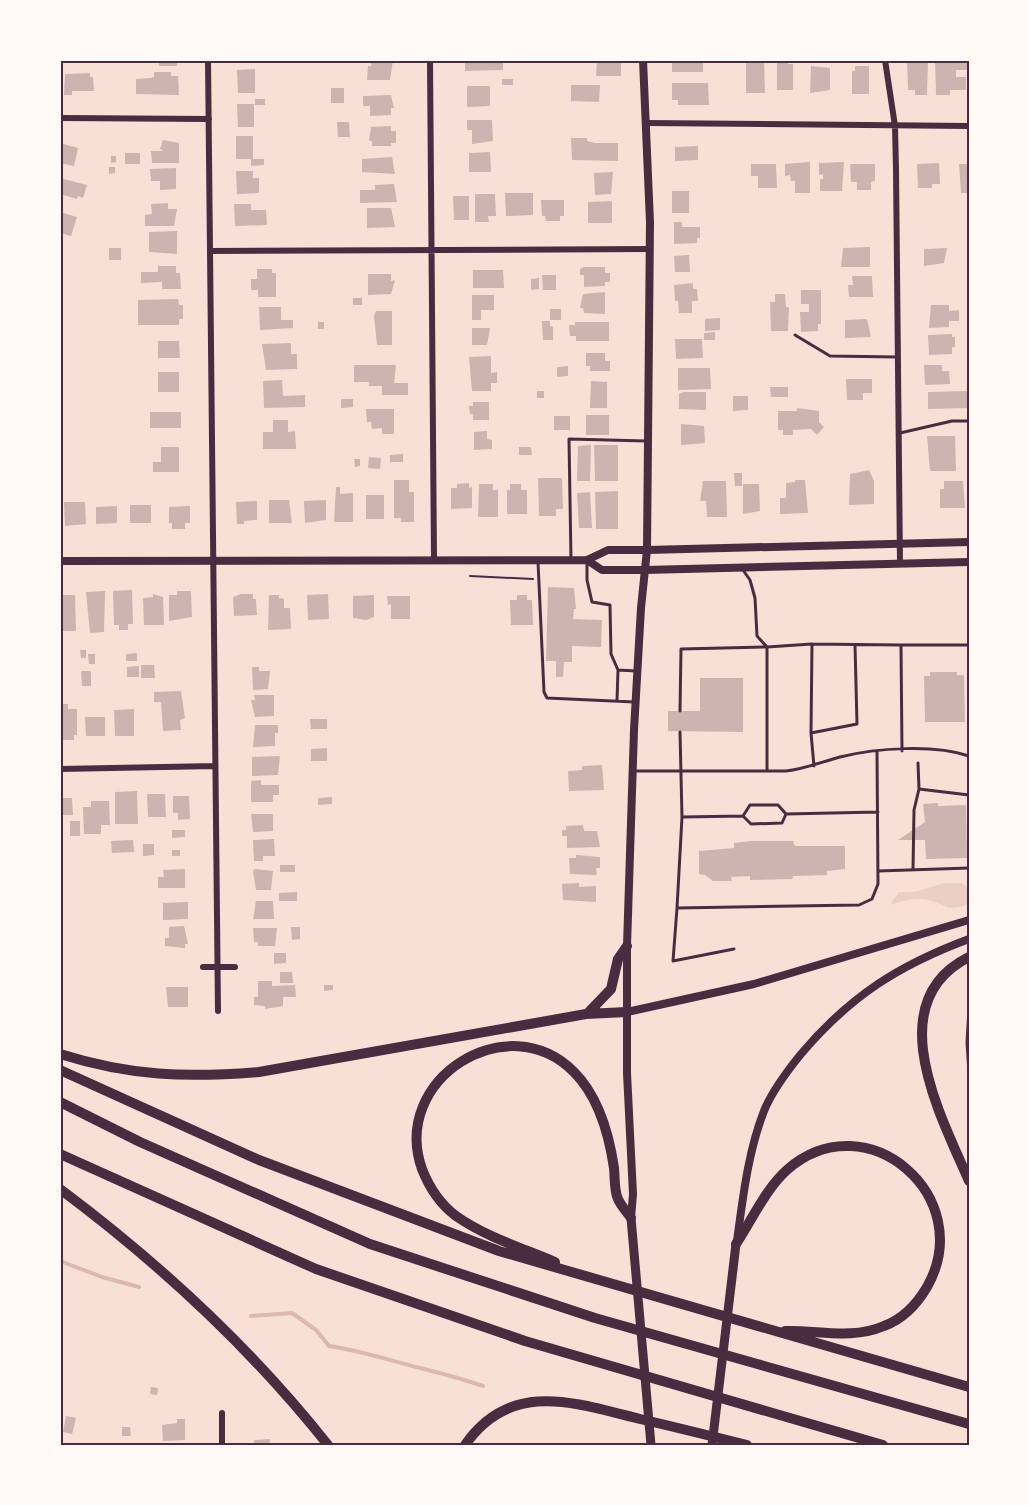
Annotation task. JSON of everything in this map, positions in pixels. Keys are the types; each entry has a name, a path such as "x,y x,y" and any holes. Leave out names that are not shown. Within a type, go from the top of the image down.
{"highway":[{"path":"586,1014 611,989 618,959 627,946"},
{"path":"969,957 949,971 932,990 922,1018 922,1036 933,1095 969,1181"},
{"path":"60,1054 123,1070 156,1075 220,1075 259,1072 586,1014 627,1012"},
{"path":"583,1274 512,1246 471,1225 455,1215 431,1189 417,1149 417,1124 427,1097 440,1078 466,1058 484,1050 503,1047 538,1052 566,1065 583,1082 595,1101 611,1150 617,1197 631,1218 651,1445"},
{"path":"60,1070 269,1164 499,1251 969,1387"},
{"path":"60,1102 140,1142 370,1244 606,1321 969,1424"},
{"path":"712,1445 736,1244 786,1170 818,1151 849,1146 881,1153 905,1167 926,1190 940,1225 940,1244 936,1265 920,1299 894,1321 871,1331 832,1335 805,1330 782,1332"},
{"path":"60,1154 316,1269 525,1341 883,1445"},
{"path":"60,1189 99,1218 180,1287 256,1362 328,1445"},
{"path":"465,1445 477,1430 499,1412 527,1403 563,1400 747,1445"}],"main road":[{"path":"631,1218 633,1194 627,946 636,702 647,550 650,249 643,60"},
{"path":"647,550 969,542"},
{"path":"645,570 969,562"},
{"path":"627,1012 754,984 969,920"},
{"path":"736,1244 757,1132 765,1108 792,1064 836,1016 872,986 923,957 969,939"}],"street":[{"path":"208,60 218,1011"},
{"path":"430,60 434,560"},
{"path":"885,60 895,126 900,563"},
{"path":"60,118 209,119"},
{"path":"645,123 969,126"},
{"path":"210,251 650,249"},
{"path":"60,561 587,560 608,550 647,550"},
{"path":"587,560 602,570 645,570"},
{"path":"60,768 215,765"},
{"path":"203,967 235,967"},
{"path":"222,1413 222,1445"}],"lane":[{"path":"795,335 830,356 897,357"},
{"path":"898,433 952,421 969,421"},
{"path":"571,560 569,439 648,441"},
{"path":"538,559 544,692 547,698 636,702"},
{"path":"587,560 587,580 592,602 610,605 611,654 618,670 616,701"},
{"path":"740,566 750,580 755,598 757,636 767,647 767,771"},
{"path":"812,644 810,733 814,766"},
{"path":"681,711 681,649 812,644 969,645"},
{"path":"810,733 857,724 855,645"},
{"path":"901,645 902,751"},
{"path":"618,670 638,671"},
{"path":"680,732 680,771 683,785 673,961 734,949"},
{"path":"633,771 767,771 814,766 846,756 877,752 939,749 969,756"},
{"path":"677,909 859,905 872,899 878,884 877,752"},
{"path":"913,870 914,810 919,789 918,763"},
{"path":"919,789 969,795"},
{"path":"743,816 750,805 778,805 786,814 878,813"},
{"path":"682,817 743,816 752,824 770,824 782,823 786,814"},
{"path":"878,872 969,868"},
{"path":"969,1008 967,1043 969,1073"}],"path":[{"path":"470,576 539,579"}],"shaded area":[{"path":"944,883 962,883 969,888 969,904 950,908 919,899 890,905 899,892 915,892"}],"building":[{"path":"159,60 177,60 177,66 159,66"},
{"path":"393,60 390,80 367,80 368,66 371,66 371,61"},
{"path":"465,60 503,60 503,70 465,71"},
{"path":"597,60 621,60 621,76 596,76"},
{"path":"676,60 703,60 703,72 672,72 672,63 676,63"},
{"path":"754,60 764,60 765,93 746,93 746,63 754,63"},
{"path":"777,60 788,60 788,64 793,64 793,90 777,90"},
{"path":"907,60 928,60 927,95 915,95 915,90 908,90"},
{"path":"935,60 968,60 968,70 956,70 956,77 966,77 966,90 950,90 950,95 936,95"},
{"path":"811,66 830,68 830,90 810,93"},
{"path":"855,66 869,66 869,94 852,94 852,71 855,71"},
{"path":"255,69 255,93 238,93 237,70"},
{"path":"154,72 171,72 171,76 178,76 179,95 136,94 136,79 154,77"},
{"path":"90,73 90,77 93,77 94,91 72,91 72,95 64,95 65,74"},
{"path":"502,79 513,79 513,85 502,85"},
{"path":"672,83 708,83 709,105 678,105 678,100 672,100"},
{"path":"571,85 600,85 599,102 571,101"},
{"path":"467,86 490,86 490,106 467,107"},
{"path":"331,88 344,88 344,103 331,103"},
{"path":"391,95 394,108 391,108 391,115 370,116 370,106 363,106 363,96"},
{"path":"255,99 265,99 265,105 255,105"},
{"path":"237,104 254,104 254,127 238,127"},
{"path":"467,120 492,120 493,141 472,144 472,130 467,130"},
{"path":"337,122 349,122 350,137 338,137"},
{"path":"391,126 391,131 396,131 396,143 391,143 391,146 372,146 372,141 369,141 371,127"},
{"path":"236,136 253,136 253,159 264,159 264,165 251,166 251,159 236,159"},
{"path":"571,138 587,138 587,141 595,143 618,143 618,161 572,160"},
{"path":"163,140 179,143 179,163 152,163 151,151 163,151 160,149"},
{"path":"60,143 78,148 74,166 60,163"},
{"path":"698,146 698,160 675,161 675,147"},
{"path":"490,152 491,172 469,172 469,153"},
{"path":"125,153 140,153 140,164 125,164"},
{"path":"111,156 116,156 116,162 111,163"},
{"path":"392,157 395,174 362,172 362,159"},
{"path":"810,162 810,193 795,193 795,181 791,181 790,175 785,176 785,164"},
{"path":"844,162 842,191 820,191 820,179 823,179 823,174 819,175 819,163"},
{"path":"939,163 940,184 932,184 932,188 918,188 917,164"},
{"path":"751,164 776,164 777,188 758,188 758,176 751,176"},
{"path":"850,164 875,164 875,181 871,182 871,190 857,190 857,182 851,182"},
{"path":"959,164 969,164 969,193 961,193"},
{"path":"109,167 115,167 115,173 109,174"},
{"path":"176,168 176,189 160,190 160,181 151,181 150,169"},
{"path":"236,171 253,171 253,178 259,178 259,193 237,194"},
{"path":"613,172 611,194 595,195 594,173"},
{"path":"60,178 87,185 83,198 78,196 77,199 60,194"},
{"path":"394,184 397,202 360,203 360,190 375,190 375,185"},
{"path":"672,191 689,191 689,213 672,213"},
{"path":"505,193 533,193 533,215 506,216"},
{"path":"475,194 495,194 496,216 488,216 489,222 475,222"},
{"path":"453,196 469,196 469,220 454,220"},
{"path":"541,200 564,200 564,216 560,216 560,221 546,221 545,216 542,216"},
{"path":"612,201 612,223 588,223 588,202"},
{"path":"168,203 168,209 177,209 174,226 145,226 145,215 152,214 151,204"},
{"path":"234,204 251,204 251,210 266,210 267,225 235,226"},
{"path":"367,208 391,208 395,227 367,228"},
{"path":"60,212 77,217 71,236 60,233"},
{"path":"674,222 682,222 682,227 700,227 700,238 697,238 697,243 674,244"},
{"path":"177,231 177,254 149,252 149,232"},
{"path":"870,247 870,267 841,267 843,248"},
{"path":"109,248 121,248 121,260 109,260"},
{"path":"947,248 944,263 924,266 924,249"},
{"path":"689,255 690,272 675,272 674,256"},
{"path":"158,266 176,266 176,273 180,273 181,289 162,289 162,282 141,283 141,272 158,272"},
{"path":"605,267 605,273 610,273 610,282 605,282 605,286 584,287 584,275 580,275 580,269"},
{"path":"257,269 272,269 272,273 276,273 276,297 258,297 258,290 251,290 251,279 257,279"},
{"path":"473,270 503,270 504,288 473,288"},
{"path":"368,274 391,274 391,281 395,280 391,294 368,295"},
{"path":"542,275 556,275 556,290 543,290"},
{"path":"852,276 872,276 873,297 849,297 848,285 853,285"},
{"path":"539,278 539,289 531,290 531,279"},
{"path":"693,283 693,289 697,289 698,301 692,301 692,313 679,313 678,301 675,301 674,285"},
{"path":"801,290 821,290 821,324 818,324 818,331 801,332 800,312 809,312 809,304 801,304"},
{"path":"605,292 605,314 584,313 583,308 580,308 583,294"},
{"path":"775,294 785,294 786,307 789,307 788,331 771,331 770,302 775,302"},
{"path":"472,295 494,295 494,310 481,310 481,320 472,320"},
{"path":"353,298 362,298 362,305 353,305"},
{"path":"178,299 179,305 183,305 183,319 179,319 179,325 138,325 138,300"},
{"path":"931,305 949,305 949,311 959,310 959,321 949,321 949,327 929,328"},
{"path":"259,307 281,307 281,320 293,320 293,328 260,330"},
{"path":"550,309 561,309 561,320 550,320"},
{"path":"376,311 392,311 392,345 377,345 374,316"},
{"path":"720,318 720,330 705,331 705,319"},
{"path":"867,319 871,337 845,338 845,320"},
{"path":"542,321 550,321 550,326 553,327 553,340 543,340"},
{"path":"318,322 324,322 324,329 318,329"},
{"path":"575,322 609,322 609,341 576,341 576,336 570,336 569,325 575,325"},
{"path":"472,328 490,328 487,345 472,345"},
{"path":"715,332 715,340 704,340 704,333"},
{"path":"952,334 952,337 955,337 955,347 952,347 952,354 929,355 928,335"},
{"path":"675,339 702,339 703,358 676,359"},
{"path":"158,341 179,341 180,358 158,358"},
{"path":"291,343 291,354 297,354 297,369 266,370 262,344"},
{"path":"586,353 605,353 605,361 610,361 610,371 590,371 590,366 586,366"},
{"path":"491,356 491,373 497,372 497,383 491,383 491,391 472,391 469,357"},
{"path":"354,365 396,365 394,383 408,383 408,395 382,395 382,386 369,386 369,382 354,382"},
{"path":"924,365 942,365 942,371 949,371 950,384 925,385"},
{"path":"568,366 568,376 557,377 557,367"},
{"path":"678,368 710,368 711,389 678,390"},
{"path":"158,372 179,372 179,392 158,392"},
{"path":"846,379 872,379 872,393 863,393 863,400 847,400"},
{"path":"282,380 283,396 305,395 305,407 264,408 263,381"},
{"path":"591,381 607,382 607,408 590,408"},
{"path":"770,387 788,387 788,397 771,397"},
{"path":"537,391 544,391 544,398 537,398"},
{"path":"969,391 969,408 928,409 928,392"},
{"path":"706,392 706,410 679,409 679,394"},
{"path":"733,396 748,396 748,410 733,411"},
{"path":"341,399 353,399 353,407 341,408"},
{"path":"473,402 489,402 489,420 473,420 469,406 473,406"},
{"path":"797,408 819,411 819,422 824,427 817,435 811,429 793,430 793,435 783,435 783,430 778,430 778,411 797,411"},
{"path":"366,409 394,409 394,434 382,434 382,428 372,429 371,422 367,422"},
{"path":"150,412 181,412 181,428 150,428"},
{"path":"586,415 609,415 609,435 586,435"},
{"path":"554,416 570,416 570,430 554,430"},
{"path":"273,420 288,420 288,432 295,431 296,449 263,449 263,432 273,432"},
{"path":"681,424 704,426 705,443 681,445"},
{"path":"487,431 487,439 492,440 492,449 474,450 474,432"},
{"path":"927,436 955,436 956,471 930,471"},
{"path":"591,445 590,481 577,481 578,446"},
{"path":"594,445 618,445 618,481 595,481"},
{"path":"161,447 179,447 179,472 153,472 153,462 161,462"},
{"path":"519,447 531,447 532,455 519,455"},
{"path":"403,454 403,462 390,462 390,455"},
{"path":"369,457 381,458 380,469 368,468"},
{"path":"354,459 360,459 360,466 355,467"},
{"path":"869,470 874,481 874,504 849,505 850,474"},
{"path":"734,473 742,473 742,486 735,486"},
{"path":"538,478 562,478 563,509 556,509 556,516 539,516"},
{"path":"394,480 409,480 409,492 414,492 414,522 401,522 401,518 394,518"},
{"path":"795,480 805,480 808,513 780,514 780,498 786,498 786,483 795,482"},
{"path":"703,481 726,481 727,517 707,517 706,501 700,501"},
{"path":"944,481 963,481 965,508 940,508 940,489 944,489"},
{"path":"469,483 469,488 472,487 472,508 451,509 451,488 457,488 457,484"},
{"path":"479,484 493,484 493,490 498,490 498,517 478,517"},
{"path":"510,484 521,484 521,490 527,490 527,514 507,514 507,490 510,490"},
{"path":"743,484 759,484 760,511 743,514"},
{"path":"336,487 340,487 340,494 353,493 353,522 334,522"},
{"path":"618,491 618,529 596,529 595,492"},
{"path":"590,492 592,528 579,528 577,493"},
{"path":"366,495 384,495 384,519 366,519"},
{"path":"269,500 289,500 292,523 269,523"},
{"path":"326,500 326,520 305,523 304,501"},
{"path":"257,501 257,520 237,524 236,502"},
{"path":"64,502 85,502 86,524 65,526"},
{"path":"130,505 151,505 151,523 130,523"},
{"path":"117,506 117,523 96,524 96,507"},
{"path":"190,506 190,523 185,523 185,529 172,529 172,523 169,523 169,507"},
{"path":"548,587 574,588 576,609 574,609 573,619 602,620 601,647 572,646 572,662 564,662 563,677 556,677 556,661 546,661"},
{"path":"132,590 133,624 128,624 128,630 119,630 119,625 114,625 113,591"},
{"path":"105,591 104,632 90,633 86,592"},
{"path":"177,591 191,591 192,617 169,621 169,595 177,595"},
{"path":"153,594 163,597 164,625 144,625 143,598 153,597"},
{"path":"253,594 253,599 256,599 257,615 234,616 233,597"},
{"path":"328,594 329,619 308,620 307,595"},
{"path":"62,595 75,595 76,631 60,631"},
{"path":"269,595 279,595 279,598 284,599 284,608 290,608 291,629 268,630"},
{"path":"374,595 374,617 366,620 353,618 353,596"},
{"path":"517,595 527,595 527,600 532,600 533,625 511,625 510,600 517,600"},
{"path":"387,596 410,596 410,619 391,619 391,604 388,605"},
{"path":"80,650 86,650 86,658 81,658"},
{"path":"137,653 137,661 126,661 126,654"},
{"path":"88,654 95,654 95,664 89,664"},
{"path":"141,665 154,665 155,678 141,678"},
{"path":"139,666 139,677 127,677 127,667"},
{"path":"252,667 259,667 259,671 270,671 268,689 253,690"},
{"path":"81,671 91,671 91,686 82,686"},
{"path":"930,672 957,672 957,675 964,675 965,722 925,722 924,676 930,676"},
{"path":"700,678 743,678 743,732 668,731 668,711 700,711"},
{"path":"181,691 185,718 180,720 181,730 163,731 161,702 154,702 154,692"},
{"path":"254,695 274,695 274,716 255,717 251,700 255,700"},
{"path":"60,704 68,704 68,709 77,709 77,735 74,735 74,740 60,740"},
{"path":"134,709 134,736 115,736 114,710"},
{"path":"85,717 105,717 105,736 86,736"},
{"path":"310,719 327,719 327,729 311,729"},
{"path":"255,725 278,725 278,733 275,733 275,746 253,747"},
{"path":"327,748 327,761 311,761 311,749"},
{"path":"280,756 278,775 252,776 252,757"},
{"path":"602,765 604,790 569,791 568,771 582,770 582,766"},
{"path":"261,780 261,785 279,785 279,795 273,795 273,802 251,802 251,781"},
{"path":"137,791 138,824 115,824 115,792"},
{"path":"147,794 165,794 166,817 148,817"},
{"path":"173,796 189,796 190,819 178,820 178,813 173,813"},
{"path":"332,797 332,804 318,805 318,798"},
{"path":"60,798 72,798 73,815 60,815"},
{"path":"91,801 109,801 110,825 101,825 101,834 84,834 83,807 91,807"},
{"path":"938,803 938,806 966,805 967,858 926,859 925,840 898,840 925,822 923,804"},
{"path":"251,814 273,814 273,831 253,832"},
{"path":"70,821 80,821 80,836 70,836"},
{"path":"583,825 584,831 597,831 600,847 567,848 567,836 562,836 562,830 566,830 566,826"},
{"path":"172,830 185,830 185,837 172,838"},
{"path":"274,839 275,856 263,856 263,861 254,861 253,840"},
{"path":"133,840 134,852 112,853 111,841"},
{"path":"793,841 795,846 845,846 845,869 827,871 827,875 793,876 792,879 750,880 750,876 731,877 732,881 713,881 699,874 699,851 734,848 734,843"},
{"path":"143,844 154,844 154,855 143,856"},
{"path":"172,850 180,850 180,856 172,856"},
{"path":"576,855 600,857 600,868 596,868 597,875 570,874 569,858 576,858"},
{"path":"280,865 295,865 295,872 280,872"},
{"path":"185,869 185,888 158,888 158,877 164,877 163,870"},
{"path":"255,869 273,871 271,890 256,890 253,871"},
{"path":"579,883 579,887 596,886 596,902 563,900 562,884"},
{"path":"297,892 297,901 279,901 279,893"},
{"path":"256,901 273,901 274,919 253,919"},
{"path":"188,902 188,919 163,920 163,903"},
{"path":"184,926 188,944 185,944 185,948 165,946 165,938 169,938 169,927"},
{"path":"291,927 300,927 300,939 292,940"},
{"path":"253,928 277,928 275,946 258,946 258,942 254,942"},
{"path":"274,953 286,953 286,963 274,964"},
{"path":"280,972 292,972 293,983 280,983"},
{"path":"258,981 272,981 272,986 295,985 296,997 283,997 283,1006 265,1009 265,1006 254,1005 254,997 258,997"},
{"path":"324,985 333,985 333,990 324,991"},
{"path":"166,987 188,987 188,1007 168,1007"},
{"path":"151,1387 158,1388 157,1395 150,1394"},
{"path":"66,1416 76,1418 72,1434 63,1432"},
{"path":"177,1419 185,1419 185,1440 163,1441 162,1425 177,1423"},
{"path":"122,1427 130,1427 131,1436 122,1436"},
{"path":"270,1439 270,1445 254,1445 254,1440"}],"waterway":[{"path":"60,1261 102,1277 139,1287"},
{"path":"251,1316 292,1313 316,1330 329,1346 377,1356 483,1386"}]}
